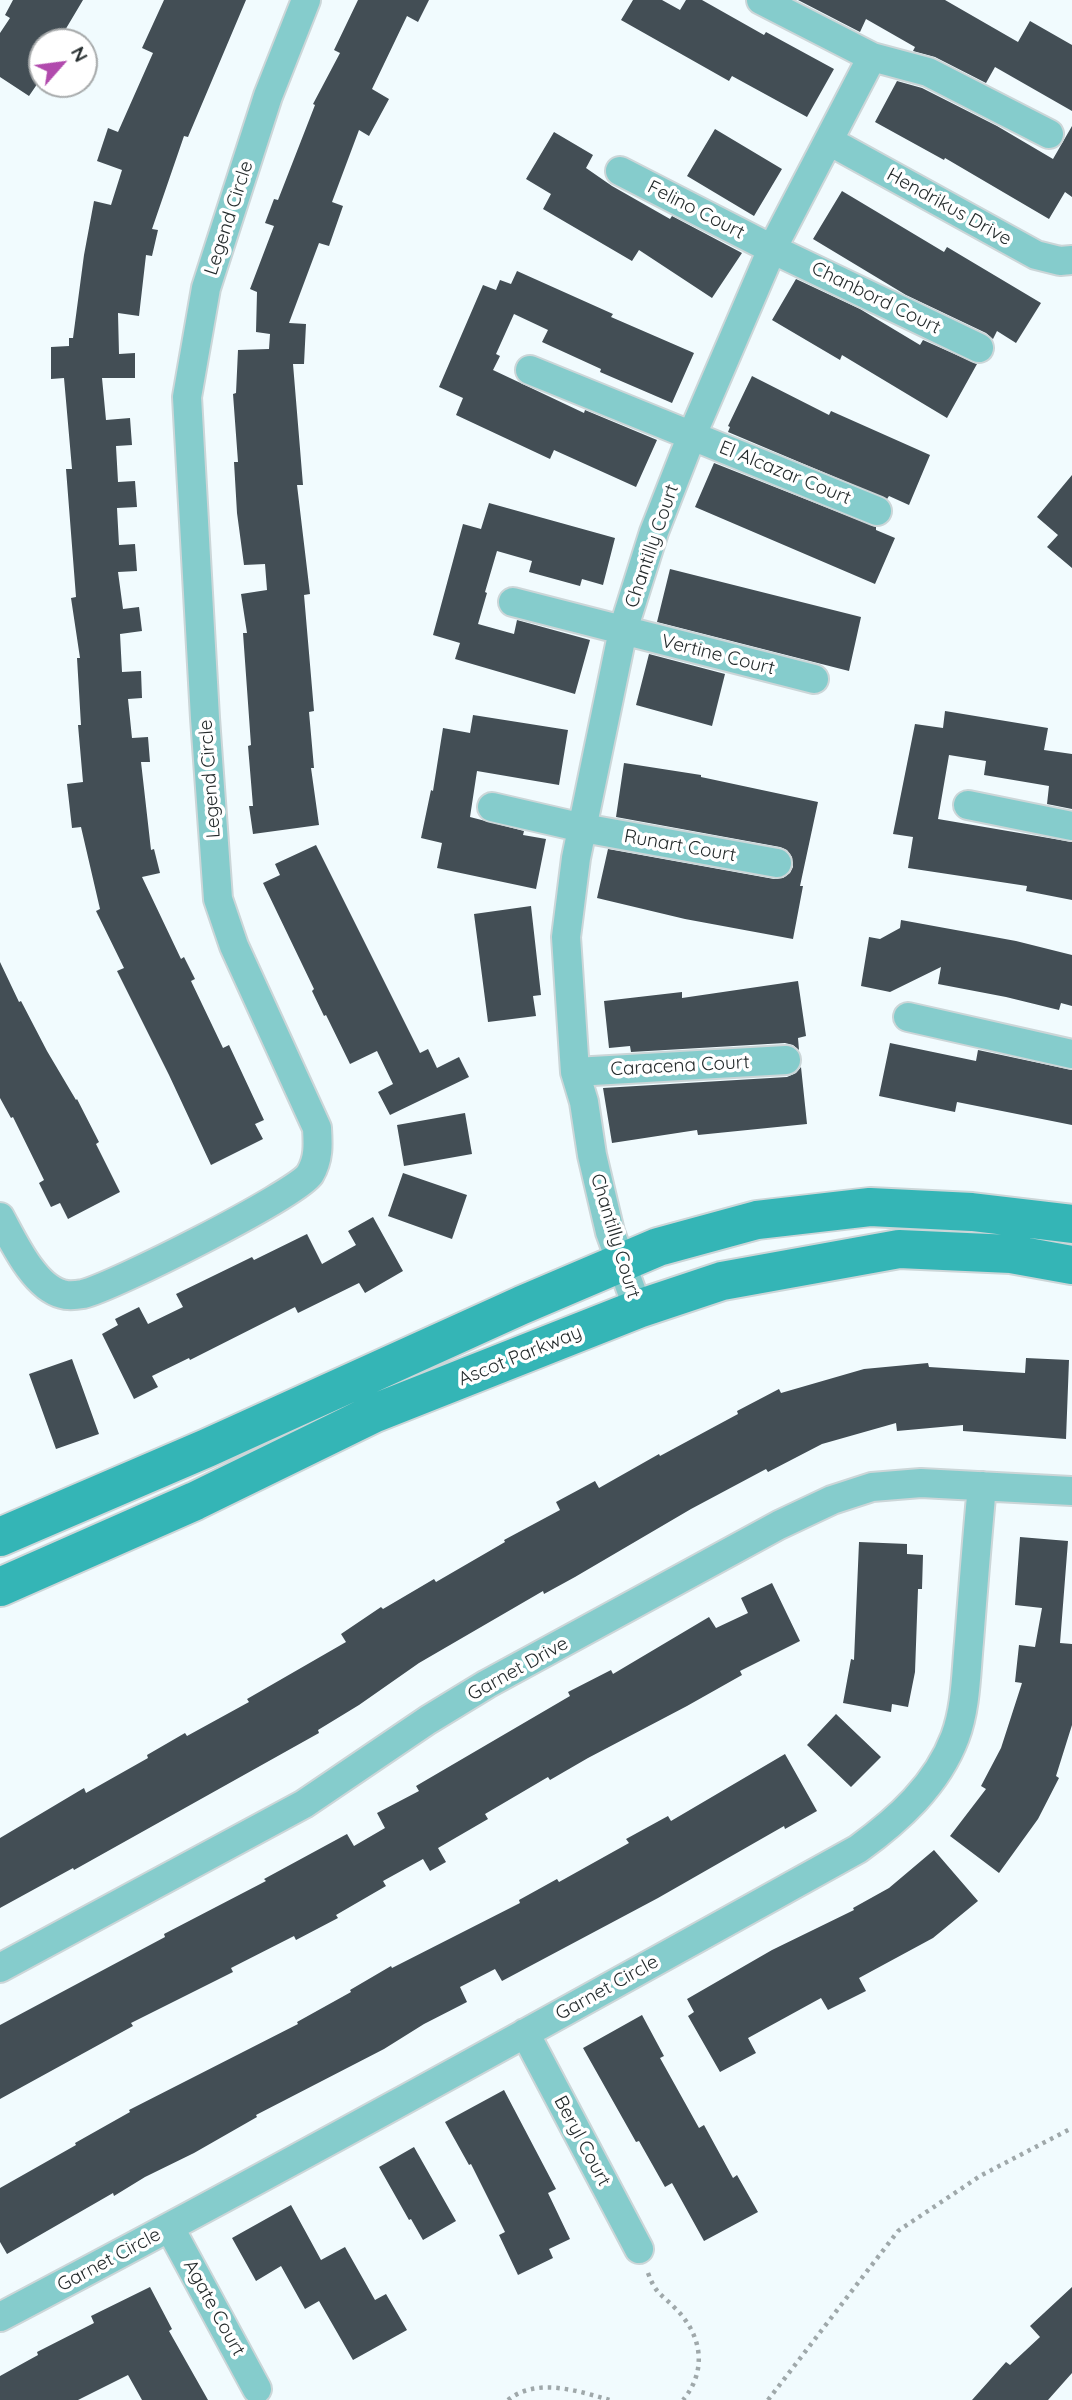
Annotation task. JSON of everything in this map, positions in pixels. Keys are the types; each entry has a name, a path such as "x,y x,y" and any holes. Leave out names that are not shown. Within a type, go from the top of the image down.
{"main road":[{"path":"0,1537 658,1247 757,1220 870,1207 972,1212 1072,1224"},
{"name":"Ascot Parkway","path":"0,1587 195,1501 375,1413 638,1309 722,1281 899,1250 1011,1254 1072,1265"}],"street":[{"name":"Legend Circle","path":"0,1217 19,1253 48,1289 64,1295 84,1294 147,1266 269,1204 309,1176 318,1155 317,1128 234,946 218,899 187,397 206,288 268,96 306,0"},
{"path":"761,0 872,57 928,72 1049,134"},
{"name":"Chantilly Court","path":"638,1309 610,1267 585,1164 584,1102 575,1072 566,937 576,858 623,630 654,532 692,435 772,249 872,57"},
{"name":"Hendrikus Drive","path":"829,141 1036,255 1060,261 1072,260"},
{"name":"Felino Court","path":"620,171 772,249"},
{"name":"Chanbord Court","path":"772,249 979,348"},
{"name":"El Alcazar Court","path":"530,370 877,511"},
{"name":"Vertine Court","path":"513,602 814,679"},
{"path":"968,805 1072,826"},
{"name":"Runart Court","path":"492,807 583,828 777,863"},
{"path":"908,1017 1072,1054"},
{"name":"Caracena Court","path":"575,1072 786,1060"},
{"name":"Garnet Drive","path":"0,1968 304,1804 428,1720 487,1684 779,1525 832,1500 873,1487 921,1483 1072,1492"},
{"name":"Garnet Circle","path":"0,2318 170,2228 858,1849 886,1828 916,1800 937,1772 955,1737 964,1697 982,1486"},
{"name":"Beryl Court","path":"525,2033 639,2249"},
{"name":"Agate Court","path":"170,2228 257,2389"}],"path":[{"path":"768,2400 898,2231 979,2176 1072,2128"},
{"path":"639,2249 654,2290 675,2308 690,2327 698,2345 695,2386 683,2400"},
{"path":"508,2400 517,2393 541,2387 566,2388 610,2400"}],"building":[{"path":"13,0 83,0 66,28 28,28 28,95 0,77 0,33 10,18 5,15"},
{"path":"164,0 246,0 188,137 184,136 152,229 158,230 152,256 146,255 139,316 118,313 119,354 135,353 135,378 102,378 106,420 130,418 132,445 116,446 118,482 135,481 137,507 117,508 119,545 135,544 137,571 118,572 123,609 139,607 142,631 120,634 122,672 141,671 142,698 128,699 132,738 148,737 150,762 141,762 151,850 154,849 160,873 142,877 181,959 184,957 195,979 191,981 223,1048 229,1045 264,1120 255,1124 263,1139 211,1165 117,971 124,968 96,911 100,909 81,827 72,828 67,784 83,782 78,725 81,725 77,658 80,658 71,598 76,597 66,469 72,469 64,378 51,379 51,347 69,346 69,338 73,338 94,201 111,205 122,170 97,161 108,128 118,132 153,53 142,48"},
{"path":"358,0 429,0 418,22 407,16 372,89 389,99 369,136 359,130 332,202 343,206 329,246 319,243 289,323 306,324 304,364 293,364 303,485 297,485 310,594 304,595 314,711 309,712 314,768 311,768 319,825 253,834 249,806 253,806 248,746 251,745 243,633 247,633 241,594 267,590 265,564 244,565 237,513 234,462 238,462 233,394 236,393 238,350 269,349 270,334 256,332 257,292 250,289 274,226 265,223 274,199 278,200 315,105 313,104 340,53 334,50"},
{"path":"633,0 662,0 680,10 686,0 702,0 764,35 766,32 834,69 807,117 732,76 729,81 621,20"},
{"path":"798,0 945,0 1018,42 1030,21 1072,45 1072,111 995,67 986,83 935,57 913,51 915,47 866,19 860,32"},
{"path":"897,81 922,88 997,126 1053,159 1072,126 1072,197 1065,192 1049,219 945,158 944,160 875,122"},
{"path":"715,129 782,169 754,216 687,176"},
{"path":"554,132 593,155 586,168 612,186 670,219 672,216 742,253 712,298 639,250 632,261 543,209 551,194 526,179"},
{"path":"842,191 944,252 947,247 1041,303 1016,343 997,331 993,339 986,333 906,295 813,239"},
{"path":"517,271 613,314 611,317 694,353 672,403 600,372 601,369 542,342 548,330 514,314 496,354 500,356 493,370 584,413 585,410 657,440 636,487 554,450 550,459 456,415 463,398 439,387 483,285 496,290 500,280 511,284"},
{"path":"796,279 860,309 920,345 923,340 977,364 947,418 842,355 840,360 772,320"},
{"path":"752,376 829,415 831,411 930,455 909,505 889,496 887,499 728,432 728,426"},
{"path":"714,463 876,527 876,530 895,538 875,584 695,507"},
{"path":"1072,475 1072,568 1047,547 1058,535 1037,517"},
{"path":"489,503 615,538 603,585 582,579 580,586 529,572 532,561 497,551 485,592 487,593 478,624 514,634 517,620 590,640 575,694 455,659 460,643 433,635 463,524 481,529"},
{"path":"670,569 861,617 849,671 657,622"},
{"path":"649,654 725,674 712,726 636,705"},
{"path":"945,711 1048,728 1044,750 1072,754 1072,809 1047,804 1049,786 984,775 986,761 949,755 938,819 1072,842 1072,900 1026,891 1027,886 908,868 913,837 893,834 915,724 943,728"},
{"path":"473,715 568,730 559,785 477,771 470,817 524,831 523,835 546,839 536,889 437,868 442,843 421,838 431,790 433,791 443,728 470,733"},
{"path":"624,763 701,775 818,802 800,886 803,886 793,939 685,919 597,898 608,849 774,879 783,878 793,867 792,857 787,850 780,847 616,817"},
{"path":"316,845 420,1053 428,1049 437,1068 459,1057 469,1077 390,1115 378,1092 393,1084 377,1051 350,1064 326,1015 324,1016 312,991 314,989 263,883 280,875 275,864"},
{"path":"531,906 541,995 533,996 536,1016 488,1022 474,914"},
{"path":"901,920 1016,941 1072,955 1072,1006 1061,1003 1059,1010 938,984 941,967 890,992 861,986 869,937 880,939 900,928"},
{"path":"0,962 19,1002 21,1001 47,1051 77,1099 120,1192 68,1219 60,1203 51,1207 39,1183 44,1180 13,1117 11,1118 0,1098"},
{"path":"798,981 806,1036 798,1038 799,1050 785,1043 631,1052 630,1046 609,1048 604,1001 682,992 682,998"},
{"path":"890,1043 976,1061 978,1050 1072,1070 1072,1125 957,1102 955,1112 879,1096"},
{"path":"801,1067 807,1124 698,1135 697,1130 612,1143 603,1088 787,1077"},
{"path":"465,1113 472,1154 404,1166 397,1125"},
{"path":"403,1173 467,1195 452,1239 388,1216"},
{"path":"373,1217 403,1271 365,1293 359,1283 298,1313 295,1307 190,1360 189,1358 152,1376 158,1387 134,1399 102,1334 118,1325 115,1319 139,1307 148,1324 183,1307 176,1294 307,1234 322,1264 356,1245 348,1231"},
{"path":"1026,1358 1069,1360 1066,1439 963,1431 963,1425 897,1431 896,1423 822,1444 768,1472 766,1469 544,1594 543,1591 419,1663 318,1730 319,1733 74,1870 73,1868 0,1908 0,1838 84,1788 86,1793 148,1758 147,1755 185,1733 187,1736 249,1702 247,1699 346,1642 341,1634 381,1607 383,1609 434,1579 436,1582 505,1542 504,1540 560,1510 556,1502 595,1481 599,1488 738,1414 737,1411 779,1389 781,1393 864,1369 928,1363 929,1367 1025,1373"},
{"path":"72,1359 99,1434 56,1449 29,1374"},
{"path":"1020,1537 1068,1541 1060,1643 1072,1644 1072,1725 1056,1776 1059,1778 1038,1819 999,1873 950,1836 986,1789 981,1786 1001,1748 1022,1683 1015,1682 1019,1645 1035,1647 1042,1608 1015,1605"},
{"path":"859,1542 907,1544 907,1554 923,1555 922,1589 918,1589 915,1672 908,1707 892,1704 891,1712 843,1703 851,1659 854,1660"},
{"path":"772,1583 800,1641 740,1671 742,1675 687,1706 550,1780 548,1777 485,1814 488,1819 438,1848 446,1862 430,1871 423,1859 383,1881 386,1886 336,1915 338,1918 296,1940 294,1936 231,1968 233,1972 131,2023 133,2026 0,2099 0,2025 165,1937 164,1934 266,1881 264,1879 347,1834 354,1846 385,1828 377,1813 419,1791 416,1786 570,1696 568,1692 611,1670 613,1674 709,1617 716,1628 748,1613 741,1598"},
{"path":"836,1714 881,1757 851,1787 807,1745"},
{"path":"785,1754 817,1811 785,1829 784,1826 658,1898 502,1981 495,1969 460,1987 467,2002 384,2049 256,2115 257,2117 194,2153 114,2196 113,2193 7,2254 0,2242 0,2188 76,2145 75,2143 130,2112 129,2110 298,2024 297,2022 391,1966 392,1968 520,1903 519,1900 557,1879 559,1882 629,1843 626,1839 668,1816 671,1821"},
{"path":"934,1850 978,1901 933,1938 859,1978 866,1991 828,2010 821,1998 748,2038 756,2053 720,2072 688,2016 694,2012 687,1999 772,1950 854,1910 853,1908 889,1888"},
{"path":"642,2015 664,2056 660,2058 699,2128 704,2125 733,2178 737,2175 758,2212 704,2241 672,2183 665,2187 639,2141 636,2142 583,2048"},
{"path":"504,2090 556,2189 548,2193 570,2239 549,2249 553,2258 518,2275 499,2235 505,2232 471,2164 469,2165 445,2122"},
{"path":"414,2147 456,2221 423,2240 379,2167"},
{"path":"291,2205 321,2260 345,2247 375,2300 386,2294 407,2330 353,2360 319,2301 305,2309 281,2266 256,2281 232,2238"},
{"path":"150,2287 172,2329 169,2331 208,2400 142,2400 128,2375 78,2400 0,2400 0,2376 38,2355 37,2352 94,2323 91,2316"},
{"path":"1072,2287 1072,2373 1048,2400 972,2400 1006,2362 1010,2365 1040,2337 1030,2326"}]}
